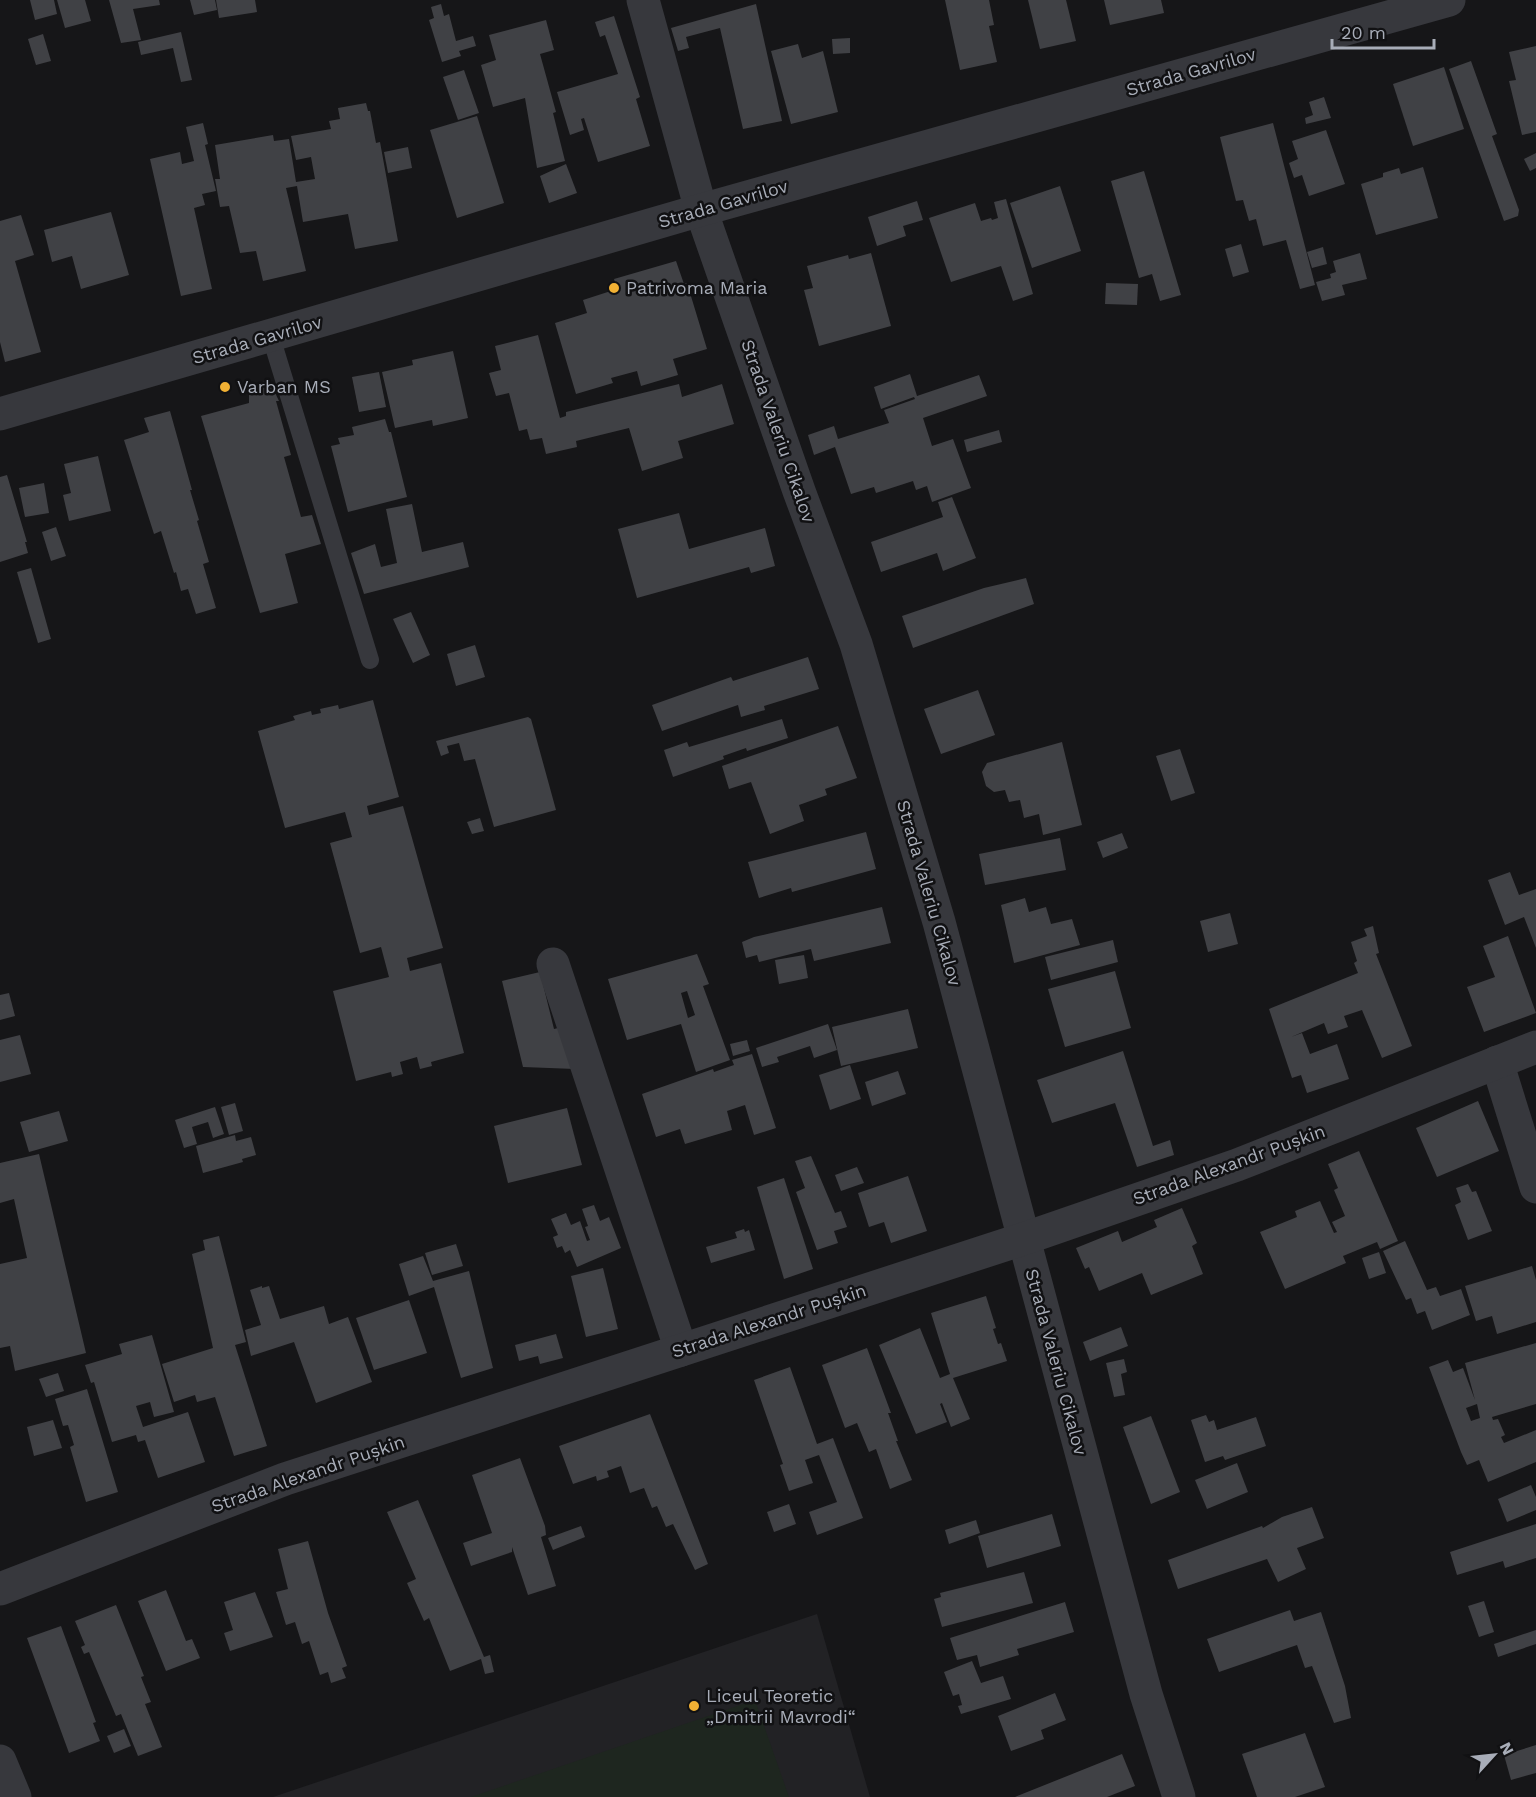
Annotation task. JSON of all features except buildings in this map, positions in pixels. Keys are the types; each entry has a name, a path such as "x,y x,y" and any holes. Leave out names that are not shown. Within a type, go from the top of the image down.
{"street":[{"name":"Strada Valeriu Cikalov","path":"643,0 701,210 795,480 856,644 939,922 1146,1694 1179,1797"},
{"name":"Strada Gavrilov","path":"0,414 701,210 1449,0"},
{"path":"553,964 681,1350"},
{"name":"Strada Alexandr Pușkin","path":"0,1589 285,1479 1023,1239 1237,1166 1536,1047"},
{"path":"1497,1062 1536,1187"},
{"path":"0,1761 15,1797"}],"lane":[{"path":"271,337 370,660"}],"shaded area":[{"name":"Liceul Teoretic „Dmitrii Mavrodi“","path":"817,1614 870,1797 273,1797"},
{"path":"755,1700 789,1797 471,1797"}],"place":[{"name":"Patrivoma Maria","path":"614,288"},
{"name":"Varban MS","path":"225,387"},
{"name":"Liceul Teoretic „Dmitrii Mavrodi“","path":"694,1706"}]}
